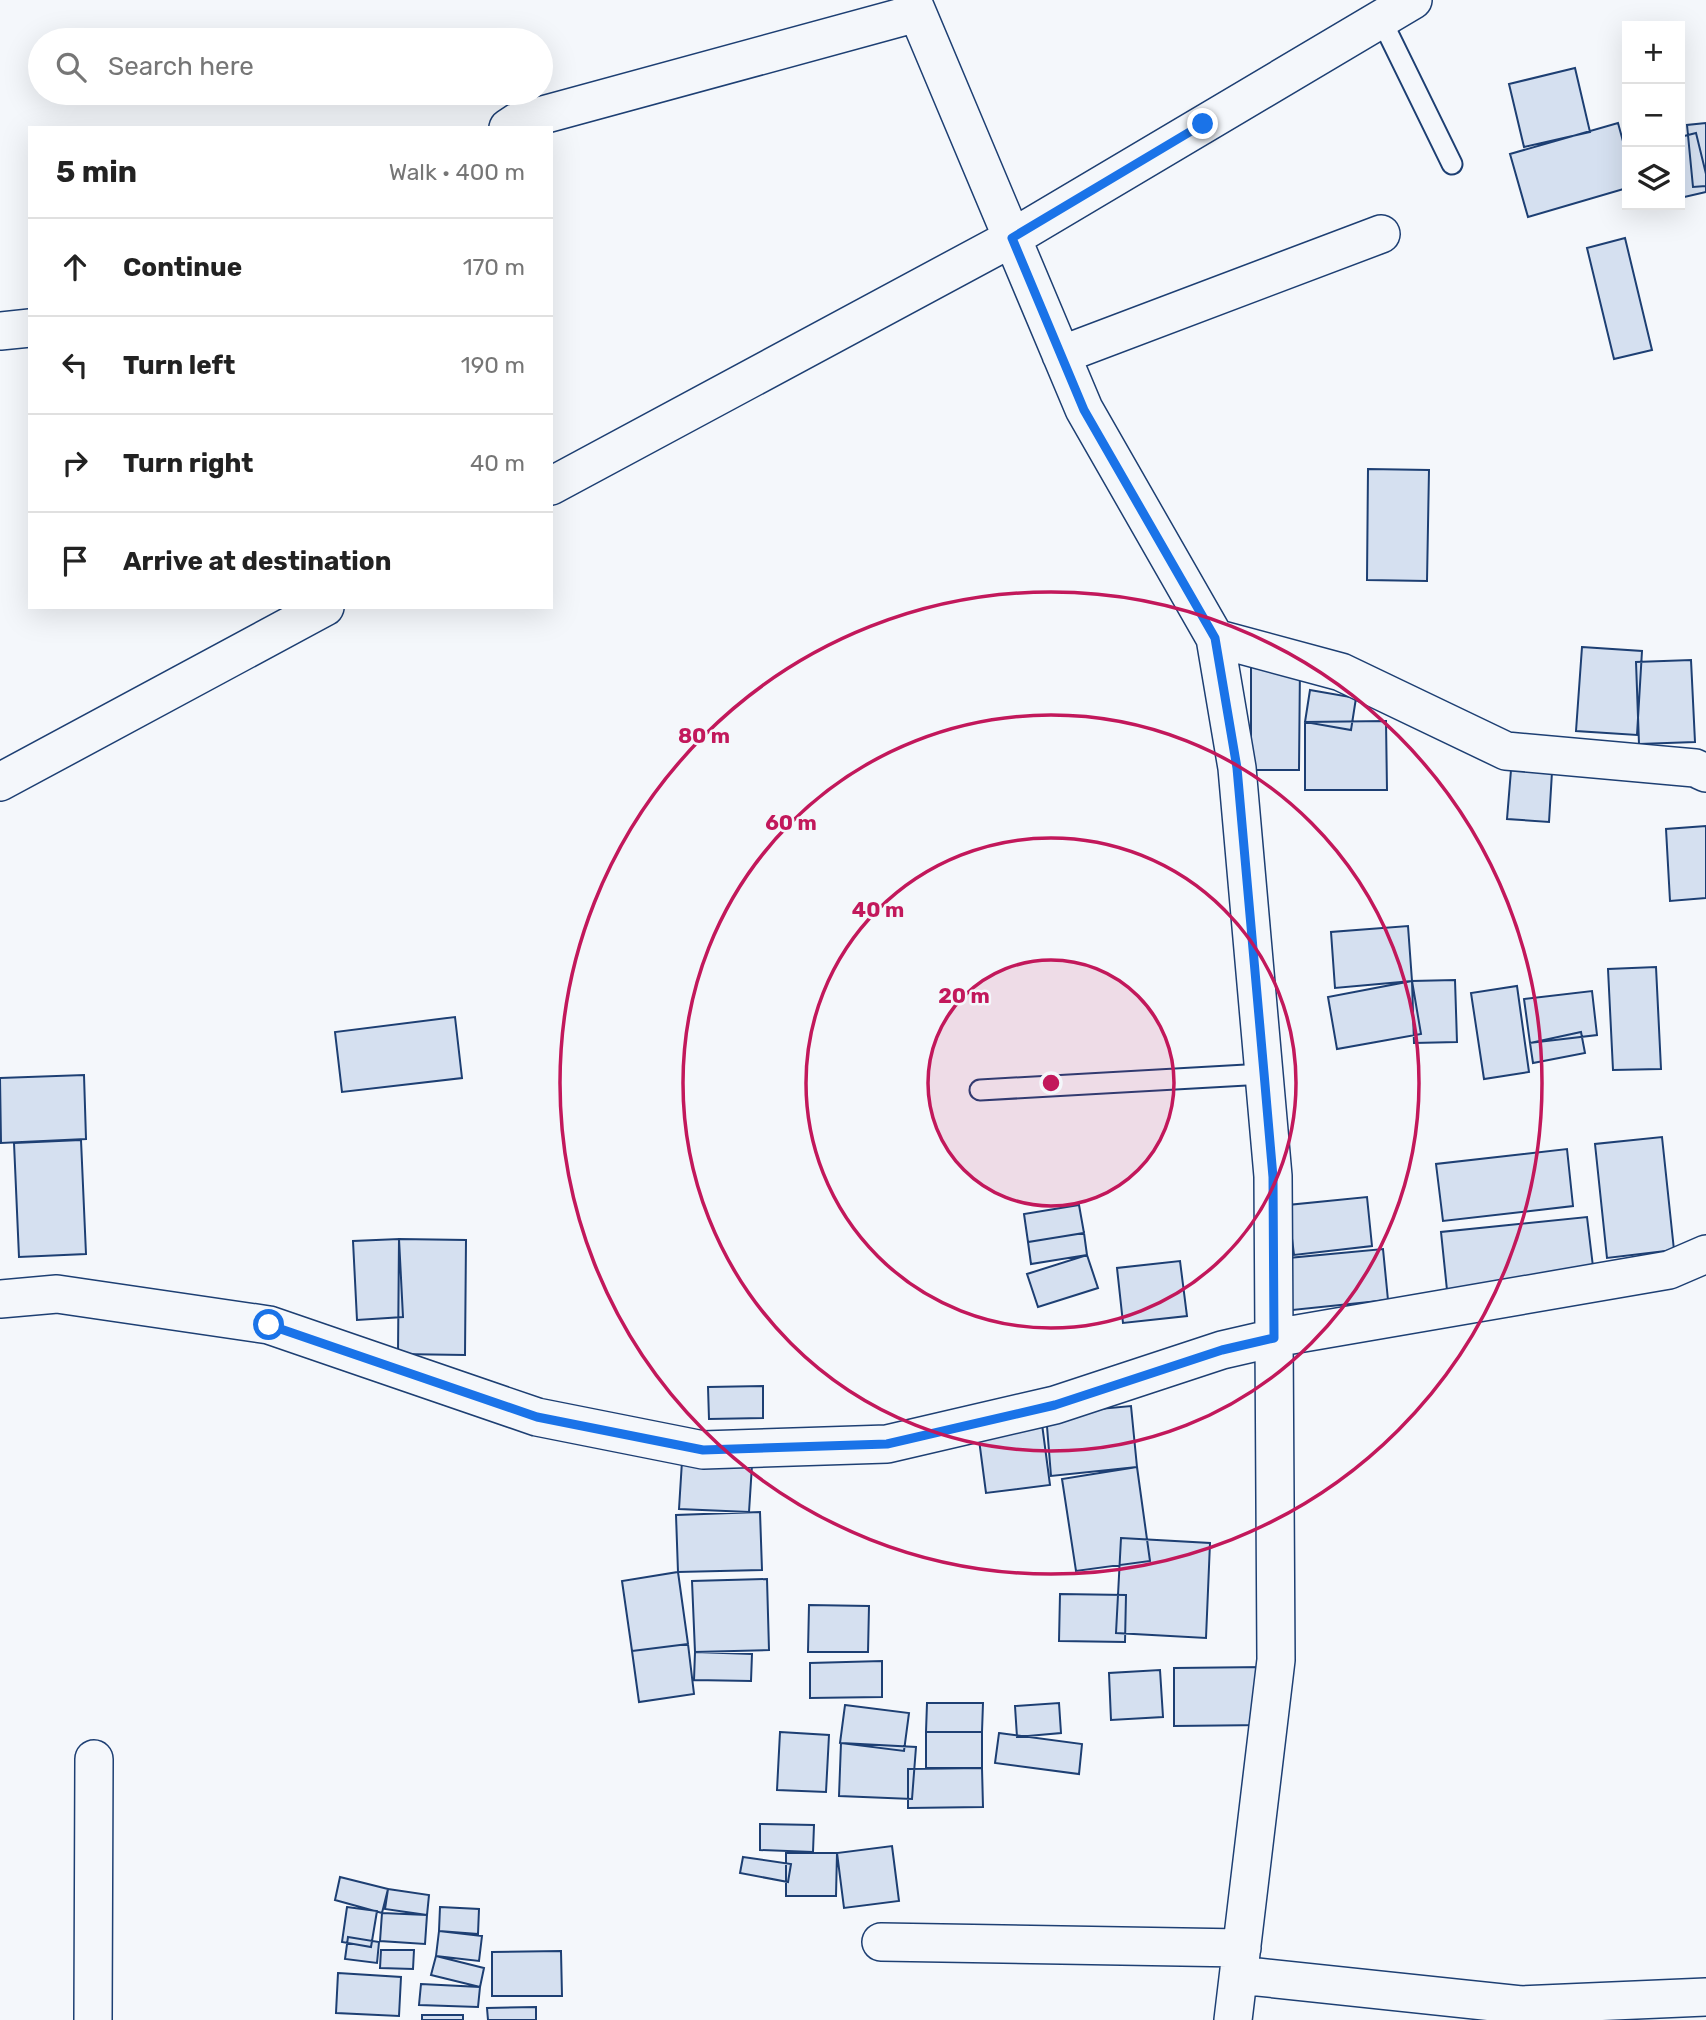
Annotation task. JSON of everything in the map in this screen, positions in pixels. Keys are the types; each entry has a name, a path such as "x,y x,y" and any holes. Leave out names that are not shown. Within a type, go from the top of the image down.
{"street":[{"path":"553,485 1012,238 1413,0"},
{"path":"511,126 517,122 914,6 1084,410 1215,638 1237,768 1273,1177 1276,1660 1233,2020"},
{"path":"1061,355 1381,234"},
{"path":"0,331 28,328"},
{"path":"0,782 321,609"},
{"path":"1215,638 1341,672 1506,751 1695,768 1706,773"},
{"path":"0,1299 57,1294 269,1325 537,1417 703,1450 887,1444 1055,1405 1222,1350 1274,1338 1670,1270 1706,1254"},
{"path":"93,2020 94,1759"},
{"path":"881,1942 1240,1961 1521,2005 1706,1997"}],"lane":[{"path":"1381,19 1452,164"},
{"path":"980,1090 1264,1073"}],"building":[{"path":"1575,68 1590,132 1524,147 1509,84"},
{"path":"1618,123 1622,138 1622,189 1528,217 1510,154"},
{"path":"1706,123 1706,186 1693,187 1687,125"},
{"path":"1696,133 1706,174 1706,192 1685,197 1685,147 1685,136"},
{"path":"1625,238 1652,350 1614,359 1587,248"},
{"path":"1368,469 1429,470 1427,581 1367,580"},
{"path":"1582,647 1642,651 1637,735 1576,731"},
{"path":"1691,660 1695,742 1639,744 1636,662"},
{"path":"1251,665 1300,665 1299,770 1251,770"},
{"path":"1310,690 1356,698 1351,730 1305,722"},
{"path":"1386,721 1387,790 1305,790 1305,722"},
{"path":"1511,770 1552,772 1549,822 1507,819"},
{"path":"1706,826 1706,898 1670,901 1666,829"},
{"path":"1408,926 1412,981 1335,988 1331,932"},
{"path":"1656,967 1661,1069 1613,1070 1608,969"},
{"path":"1455,980 1457,1042 1414,1043 1412,981"},
{"path":"1412,981 1421,1034 1337,1049 1328,997"},
{"path":"1517,986 1529,1072 1484,1079 1471,993"},
{"path":"1592,991 1597,1035 1530,1043 1524,999"},
{"path":"455,1017 462,1078 342,1092 335,1032"},
{"path":"1581,1032 1585,1053 1533,1063 1530,1043"},
{"path":"84,1075 86,1139 1,1143 0,1078"},
{"path":"1662,1137 1674,1250 1607,1258 1595,1144"},
{"path":"81,1140 86,1254 19,1257 14,1143"},
{"path":"1567,1149 1573,1206 1443,1221 1436,1164"},
{"path":"1367,1197 1372,1246 1294,1255 1288,1205"},
{"path":"1079,1205 1084,1233 1028,1242 1024,1214"},
{"path":"1587,1217 1594,1275 1447,1290 1441,1232"},
{"path":"1084,1233 1087,1255 1031,1264 1028,1242"},
{"path":"399,1239 466,1240 465,1355 398,1354"},
{"path":"399,1239 403,1317 357,1320 353,1241"},
{"path":"1383,1249 1388,1300 1283,1311 1278,1259"},
{"path":"1087,1255 1098,1288 1038,1307 1027,1274"},
{"path":"1180,1261 1187,1316 1123,1323 1117,1268"},
{"path":"763,1386 763,1418 709,1419 708,1387"},
{"path":"1131,1406 1137,1467 1051,1476 1046,1414"},
{"path":"1042,1424 1050,1485 986,1493 978,1432"},
{"path":"682,1461 752,1465 749,1512 679,1509"},
{"path":"1137,1467 1150,1561 1076,1571 1062,1479"},
{"path":"760,1512 762,1570 678,1572 676,1515"},
{"path":"1121,1538 1210,1543 1206,1638 1116,1633"},
{"path":"678,1572 688,1644 632,1651 622,1581"},
{"path":"767,1579 769,1650 695,1652 692,1581"},
{"path":"1060,1594 1126,1595 1125,1642 1059,1641"},
{"path":"809,1605 869,1606 868,1652 808,1652"},
{"path":"688,1644 694,1694 639,1702 632,1651"},
{"path":"695,1652 752,1654 751,1681 694,1680"},
{"path":"882,1661 882,1697 810,1698 810,1663"},
{"path":"1265,1667 1265,1725 1174,1726 1174,1668"},
{"path":"1160,1670 1163,1717 1111,1720 1109,1673"},
{"path":"927,1703 983,1703 982,1732 926,1732"},
{"path":"1059,1703 1061,1733 1017,1737 1015,1706"},
{"path":"845,1705 909,1713 904,1751 840,1743"},
{"path":"780,1732 829,1735 826,1792 777,1790"},
{"path":"926,1732 982,1732 982,1768 926,1768"},
{"path":"999,1733 1082,1744 1079,1774 995,1763"},
{"path":"841,1743 916,1747 912,1799 839,1796"},
{"path":"982,1768 983,1807 908,1808 908,1769"},
{"path":"760,1824 814,1825 813,1852 760,1850"},
{"path":"892,1846 899,1901 844,1908 837,1853"},
{"path":"786,1853 837,1853 836,1896 786,1896"},
{"path":"743,1857 791,1864 788,1882 740,1873"},
{"path":"340,1877 388,1889 382,1913 335,1900"},
{"path":"388,1889 429,1895 427,1915 385,1909"},
{"path":"347,1907 377,1911 371,1947 342,1942"},
{"path":"440,1907 479,1909 478,1934 439,1931"},
{"path":"382,1913 427,1915 425,1944 380,1941"},
{"path":"439,1931 482,1936 479,1961 436,1956"},
{"path":"348,1937 379,1942 377,1963 345,1959"},
{"path":"381,1950 414,1950 413,1969 380,1968"},
{"path":"561,1951 562,1996 492,1996 492,1952"},
{"path":"436,1956 484,1968 480,1987 431,1975"},
{"path":"338,1973 401,1977 399,2016 336,2013"},
{"path":"421,1984 480,1987 478,2007 419,2005"},
{"path":"536,2007 536,2020 488,2020 487,2008"},
{"path":"422,2015 463,2015 463,2020 422,2020"}],"route":[{"path":"269,1325 537,1417 703,1450 887,1444 1055,1405 1222,1350 1274,1338 1273,1177 1237,768 1215,638 1084,410 1012,238 1203,124"}]}
